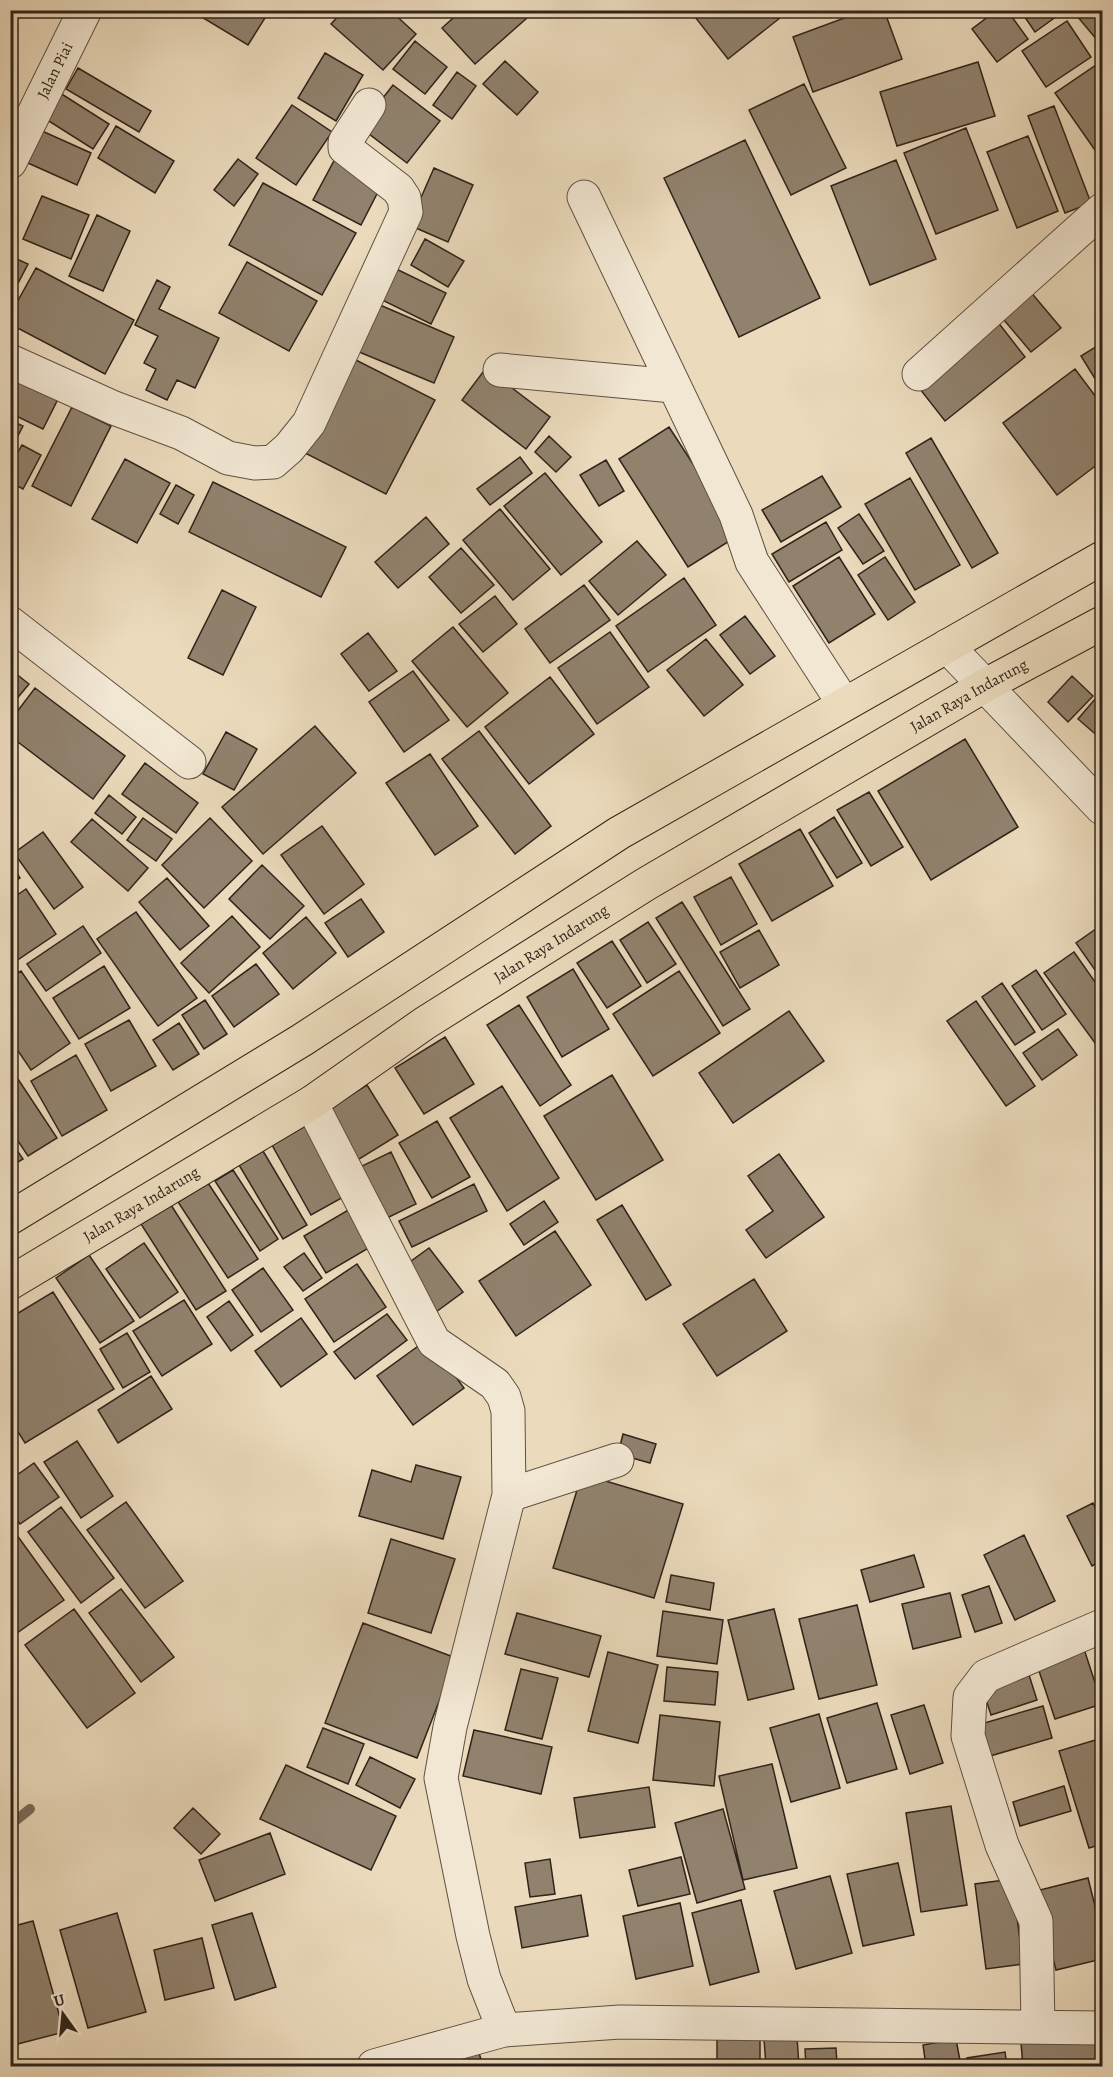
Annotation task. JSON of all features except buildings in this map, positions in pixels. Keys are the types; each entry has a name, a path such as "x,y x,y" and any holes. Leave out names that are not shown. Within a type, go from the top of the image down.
{"highway":[{"path":"10,1218 302,1040 619,833 1102,558"},
{"name":"Jalan Raya Indarung","path":"10,1283 311,1102 425,1023 646,884 984,686 1102,622"},
{"path":"395,980 425,1023"}],"street":[{"name":"Jalan Piai","path":"10,162 18,130 85,10"},
{"path":"10,361 114,408 181,433 228,458 255,463 273,462 281,456 309,423 406,212 404,198 398,189 345,148 345,142 369,105"},
{"path":"584,197 736,515 752,562 843,704"},
{"path":"919,374 1102,210"},
{"path":"500,370 673,386"},
{"path":"10,623 189,762"},
{"path":"947,646 1102,808"},
{"path":"311,1102 435,1342 495,1384 504,1397 508,1411 509,1495 450,1726 441,1778 473,1936 484,1978 504,2030"},
{"path":"509,1495 617,1460"},
{"path":"1038,2026 1036,1920 1002,1845 968,1736 970,1697 986,1676 1102,1626"},
{"path":"374,2067 504,2030 620,2022 1102,2028"}],"waterway":[{"path":"10,1825 30,1809"}]}
